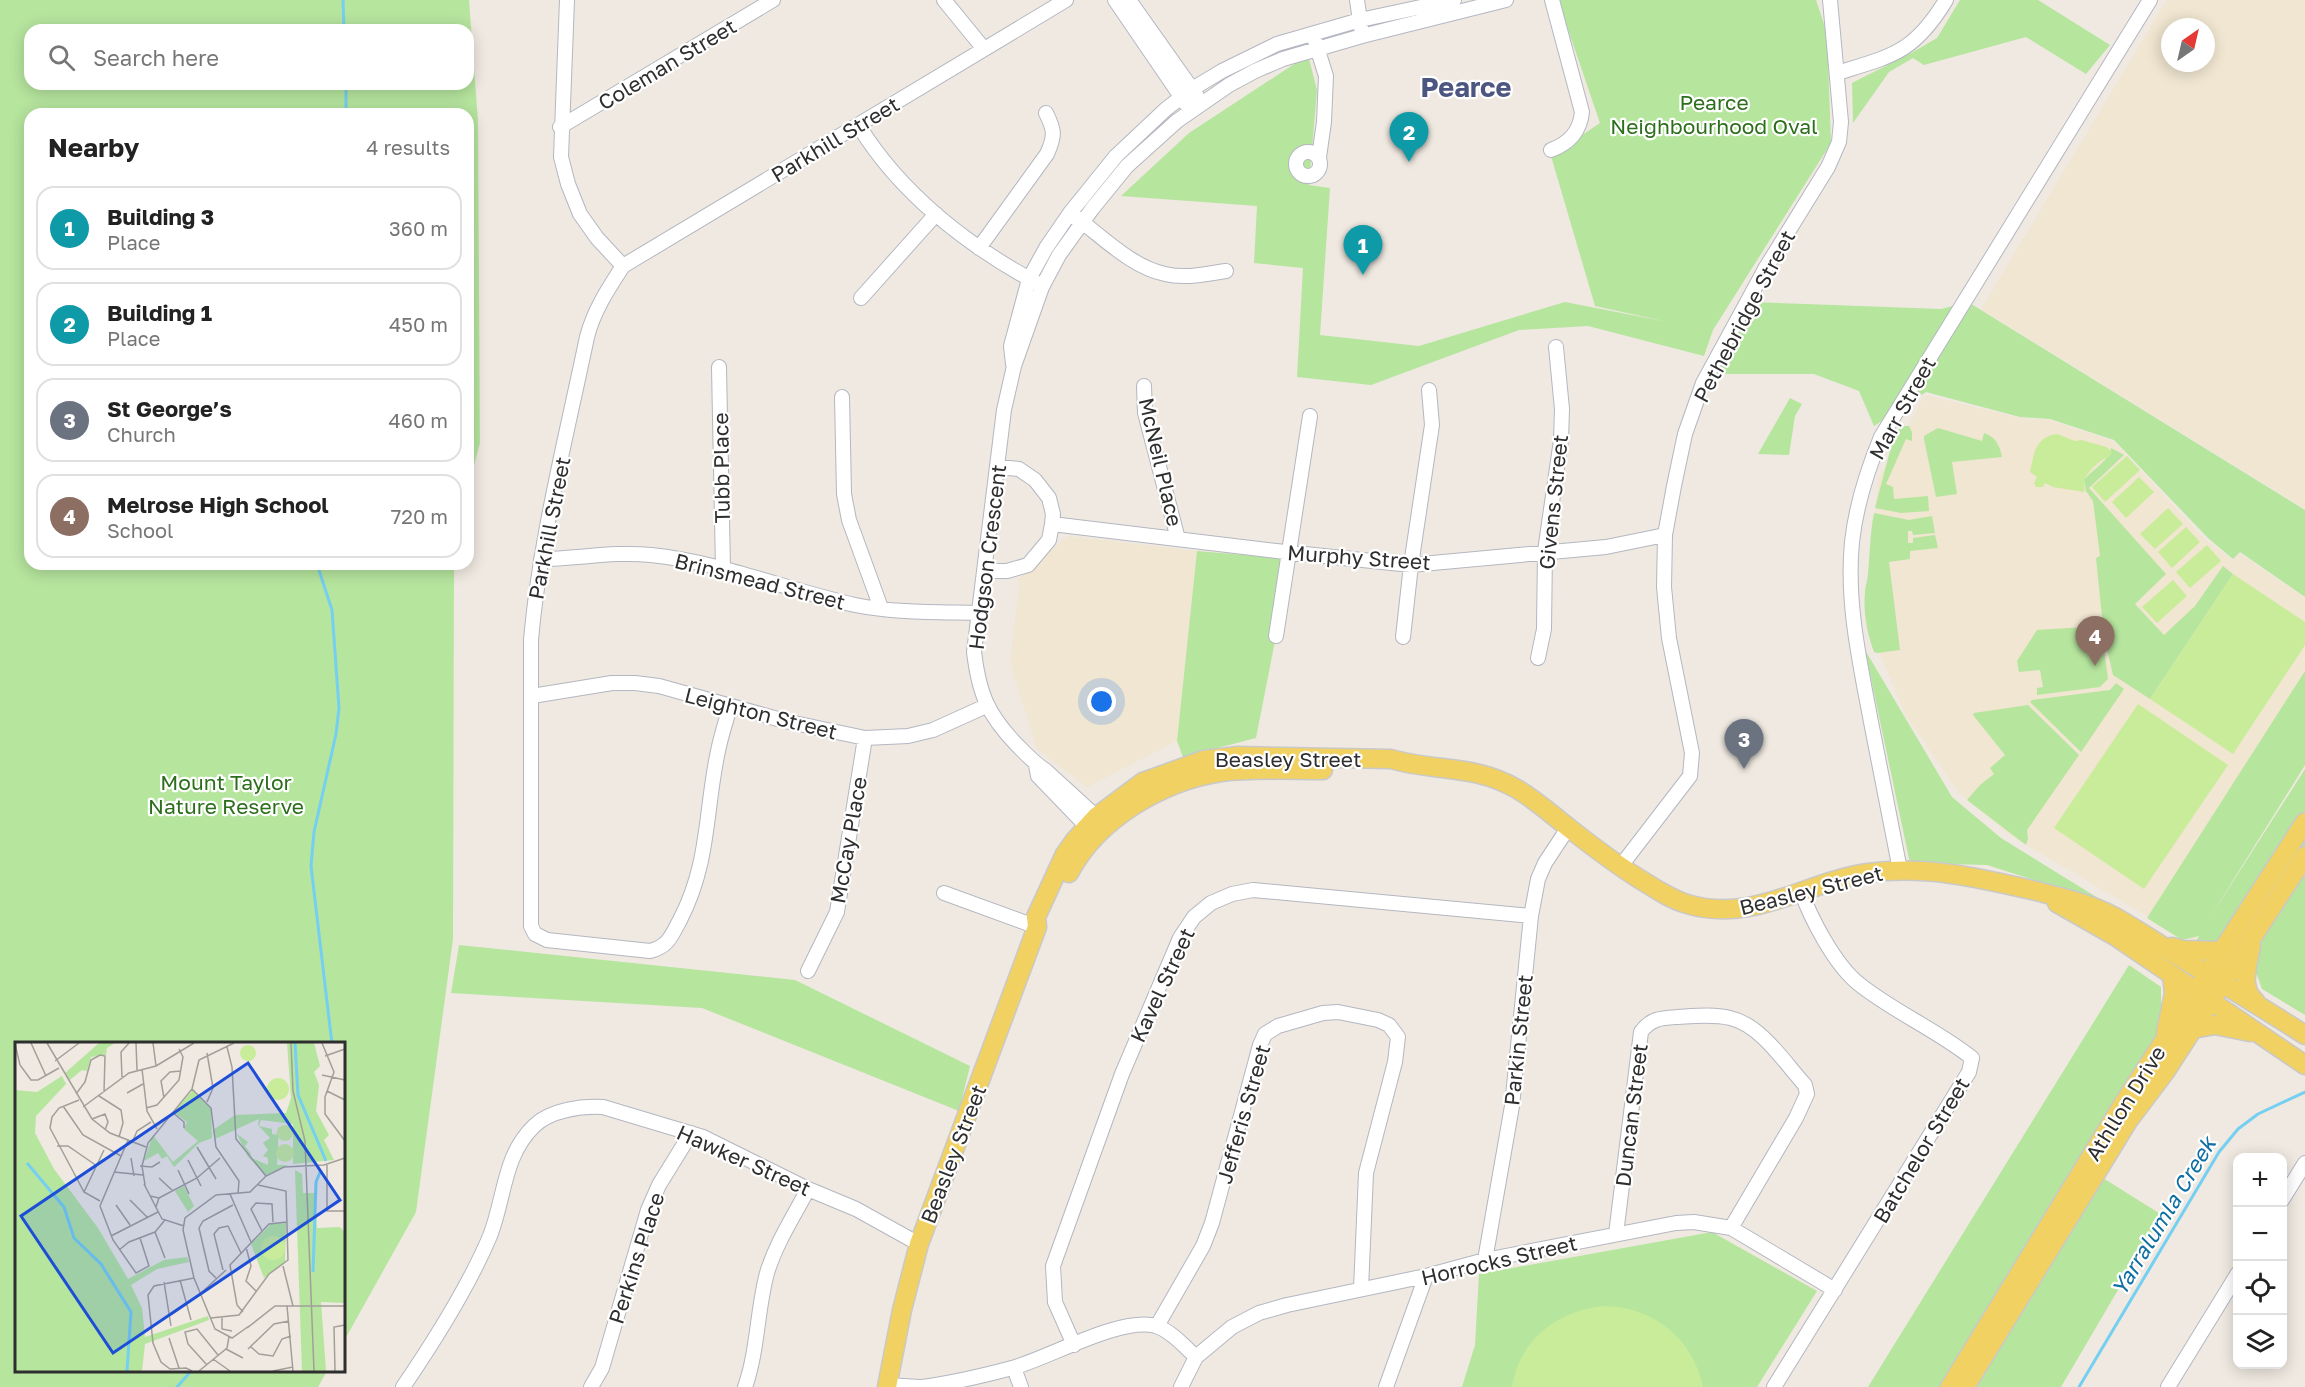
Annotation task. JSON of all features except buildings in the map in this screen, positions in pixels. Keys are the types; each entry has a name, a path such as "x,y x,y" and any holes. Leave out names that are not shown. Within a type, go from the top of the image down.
{"main road":[{"name":"Beasley Street","path":"887,1386 902,1310 919,1244 1037,927 1046,919 1075,861 1097,827 1153,795 1196,778 1221,772 1395,770 1407,764 1462,769 1488,775 1516,789 1541,806 1620,867 1660,892 1687,904 1714,909 1743,909 1771,903 1801,891 1865,873 1900,870 1947,872 2069,897 2112,915 2305,1035"},
{"name":"Athllon Drive","path":"2215,979 2222,951 2305,822"},
{"name":"Athllon Drive","path":"1950,1387 2120,1109 2165,1040 2252,938 2305,855"},
{"name":"Beasley Street","path":"2038,892 2115,936 2305,1065"},
{"path":"2252,938 2245,983 2248,996 2263,1008"},
{"path":"2153,940 2183,950 2222,951"},
{"path":"2165,1040 2174,993 2172,975"},
{"name":"Athllon Drive","path":"1965,1387 2115,1142 2193,1029 2203,996"},
{"path":"2193,1029 2215,1025 2258,1034"}],"street":[{"path":"567,0 560,127 561,157 568,184 580,213 597,238 623,266"},
{"path":"944,0 984,49"},
{"name":"Parkhill Street","path":"730,707 717,752 708,832 698,880 670,938 662,947 650,951 547,940 536,934 531,926 531,640 541,559 592,318 602,298 623,266 1066,0"},
{"path":"1357,0 1362,36"},
{"name":"Hodgson Crescent","path":"1097,827 1038,776 1036,765 1005,732 986,706 977,680 974,652 1004,410 1014,366 1042,286 1076,217 1116,156 1146,126 1187,93 1222,71 1277,44 1360,20 1454,0"},
{"name":"Hodgson Crescent","path":"1014,366 1011,346 1029,279 1046,248 1127,166 1196,107 1229,85 1283,59 1362,36 1506,0"},
{"path":"1551,150 1564,144 1574,135 1580,124 1582,112 1552,0"},
{"name":"Pethebridge Street","path":"1620,867 1689,776 1692,753 1669,638 1664,587 1665,535 1685,434 1703,383 1765,269 1828,168 1839,142 1841,122 1830,0"},
{"path":"1837,73 1885,59 1908,46 1926,28 1946,0"},
{"name":"Marr Street","path":"1900,870 1858,653 1850,588 1852,542 1857,506 1865,475 1881,437 2150,0"},
{"name":"Coleman Street","path":"560,127 767,2"},
{"path":"1126,2 1196,107"},
{"path":"1313,33 1326,76 1324,122 1319,157"},
{"path":"979,248 1047,154 1054,139 1053,127 1046,113"},
{"path":"859,126 884,161 936,214 979,248 1042,286"},
{"path":"861,298 936,214"},
{"path":"1076,217 1126,256 1150,270 1178,276 1196,276 1226,271"},
{"name":"Givens Street","path":"1538,658 1544,628 1545,551 1561,440 1562,409 1556,347"},
{"name":"Tubb Place","path":"719,367 723,569"},
{"name":"McNeil Place","path":"1144,386 1145,413 1178,539"},
{"path":"1403,638 1411,565 1432,425 1429,390"},
{"path":"842,397 844,494 849,520 881,608"},
{"path":"1276,636 1310,416"},
{"path":"984,572 1007,572 1028,565 1048,540 1052,524 1053,514 1049,498 1035,480 1019,469 998,467"},
{"name":"Murphy Street","path":"1052,524 1411,565 1606,547 1665,535"},
{"name":"Brinsmead Street","path":"541,559 568,559 626,553 651,555 683,559 857,605 978,613"},
{"name":"Leighton Street","path":"532,696 612,683 659,686 730,707 865,738 908,736 933,730 986,706"},
{"name":"McCay Place","path":"808,971 828,933 839,903 865,738"},
{"name":"Parkin Street","path":"1485,1260 1512,1106 1531,916 1538,879 1545,863 1568,828"},
{"name":"Kavel Street","path":"1074,1345 1055,1302 1053,1266 1122,1074 1180,938 1194,917 1211,903 1232,894 1253,890 1531,916"},
{"name":"Batchelor Street","path":"1774,1387 1969,1072 1971,1058 1858,984 1838,960 1807,908 1801,891"},
{"path":"945,893 1037,927"},
{"name":"Jefferis Street","path":"1157,1326 1203,1246 1212,1223 1260,1045 1265,1034 1278,1026 1323,1013 1338,1012 1378,1020 1389,1025 1398,1037 1395,1062 1366,1173 1361,1289"},
{"name":"Duncan Street","path":"1616,1234 1641,1032 1647,1024 1657,1019 1706,1016 1727,1017 1741,1021 1756,1032 1805,1085 1807,1094 1796,1118 1731,1228"},
{"name":"Hawker Street","path":"403,1387 437,1335 490,1235 518,1145 537,1124 553,1115 572,1110 603,1107 691,1133 808,1189 856,1209 919,1244"},
{"name":"Perkins Place","path":"591,1387 602,1368 648,1210 659,1185 691,1133"},
{"path":"2287,1193 2305,1163"},
{"path":"745,1387 752,1367 767,1273 777,1247 808,1189"},
{"name":"Horrocks Street","path":"1181,1387 1196,1357 1232,1327 1259,1313 1426,1276 1485,1260 1676,1223 1694,1222 1731,1228 1835,1290"},
{"path":"1386,1387 1426,1276"},
{"path":"2168,1387 2233,1281"},
{"path":"887,1386 921,1387 953,1383 1014,1368 1125,1327 1141,1325 1157,1326 1169,1333 1196,1357"},
{"path":"1014,1368 1021,1387"}],"shaded area":[{"path":"2167,0 2305,0 2305,509 1981,309"},
{"path":"1925,395 2020,418 2049,420 2113,441 2206,540 2233,560 2239,553 2305,598 2305,766 2193,943 2011,836 1958,792 1905,714 1866,619 1878,479"},
{"path":"1068,536 1197,551 1177,741 1087,787 1037,749 1010,663 1020,577"}],"green space":[{"name":"Mount Taylor Nature Reserve","path":"0,0 469,0 471,24 24,24 24,90 474,90 474,67 478,121 480,443 474,465 474,108 24,108 24,570 454,570 453,939 416,1212 345,1339 345,1042 15,1042 15,1372 326,1372 318,1387 0,1387"},
{"name":"Pearce Neighbourhood Oval","path":"1558,0 1816,0 1827,33 1831,143 1713,330 1704,356 1588,326 1519,330 1371,385 1297,377 1303,268 1254,263 1257,206 1121,196 1189,133 1308,55 1317,90 1309,185 1330,188 1320,335 1419,346 1565,302 1668,322 1595,306 1551,156 1600,123"},
{"path":"1960,0 2038,0 2110,45 2086,74 2026,37 1924,65 1913,58 1889,72 1853,123 1852,83 1937,38"},
{"path":"1750,302 1941,309 1968,302 2305,510 2305,597 2240,552 2233,559 2209,539 2114,440 2050,419 2020,417 1926,392 1874,426 1859,391 1814,374 1714,374"},
{"path":"1790,398 1802,404 1795,416 1789,455 1758,454"},
{"path":"1901,426 1909,426 1912,441 1906,439 1886,484 1893,487 1894,499 1928,496 1929,511 1901,513 1875,508 1892,443"},
{"path":"1938,428 1982,441 1984,433 1997,442 2002,457 1952,462 1957,494 1936,497 1924,436"},
{"path":"2057,434 2075,441 2081,440 2106,447 2112,452 2087,475 2084,492 2053,487 2045,483 2043,487 2036,487 2034,483 2037,477 2030,472 2037,447 2044,439"},
{"path":"2111,448 2124,455 2089,488 2166,574 2135,604 2164,635 2195,606 2223,566 2233,574 2150,699 2113,675 2104,636 2096,558 2100,556 2093,501 2086,491 2084,480 2104,461"},
{"path":"2127,456 2140,470 2105,502 2092,487"},
{"path":"2139,477 2154,492 2126,518 2112,502"},
{"path":"2168,508 2183,524 2155,549 2140,534"},
{"path":"1874,513 1909,520 1932,516 1935,533 1913,535 1912,531 1908,531 1908,543 1913,543 1913,538 1935,535 1938,548 1910,551 1910,559 1889,562 1900,650 1877,653 1874,652 1869,637 1865,607"},
{"path":"2186,527 2200,542 2172,568 2158,552"},
{"path":"2207,545 2221,561 2190,588 2176,572"},
{"path":"1197,551 1282,558 1276,636 1256,738 1183,757 1177,741"},
{"path":"2233,574 2305,622 2305,645 2233,754 2150,699"},
{"path":"2173,580 2187,596 2157,623 2142,607"},
{"path":"2101,626 2108,679 2100,687 2037,695 2037,688 2043,687 2040,670 2019,672 2017,661 2037,630"},
{"path":"1865,650 1952,797 2001,838 2106,903 1987,865 1910,863"},
{"path":"2305,671 2305,765 2209,919 2305,769 2305,1015 2262,989 2257,975 2195,943 2199,936 2182,940 2147,918"},
{"path":"2116,683 2124,689 2081,752 2030,702 2110,690"},
{"path":"2138,704 2228,765 2144,889 2054,828"},
{"path":"2028,705 2079,755 2027,830 2026,845 1967,800 1994,774 1990,768 2005,755 1973,715 1974,713"},
{"path":"459,945 795,980 970,1066 959,1111 702,1008 451,993"},
{"path":"2129,965 2161,987 2161,1028 2079,1163 2162,1215 2061,1387 1868,1387"},
{"path":"1712,1232 1817,1291 1757,1387 1462,1387 1475,1345 1479,1274"},
{"path":"1606,1306 1640,1313 1669,1329 1691,1354 1703,1387 1512,1387 1523,1355 1544,1330 1573,1313"}],"waterway":[{"path":"343,0 344,24"},
{"path":"346,90 346,108"},
{"path":"319,570 332,610 339,708 336,734 314,832 311,866 332,1042"},
{"name":"Yarralumla Creek","path":"2079,1387 2219,1152 2238,1129 2258,1114 2305,1092"},
{"path":"177,1387 190,1372"}],"place":[{"name":"Building 1","path":"1409,162"},
{"name":"Building 3","path":"1363,275"},
{"name":"Melrose High School","path":"2095,666"},
{"name":"St George’s","path":"1744,769"}],"district":[{"name":"Pearce","path":"1466,87"}]}
